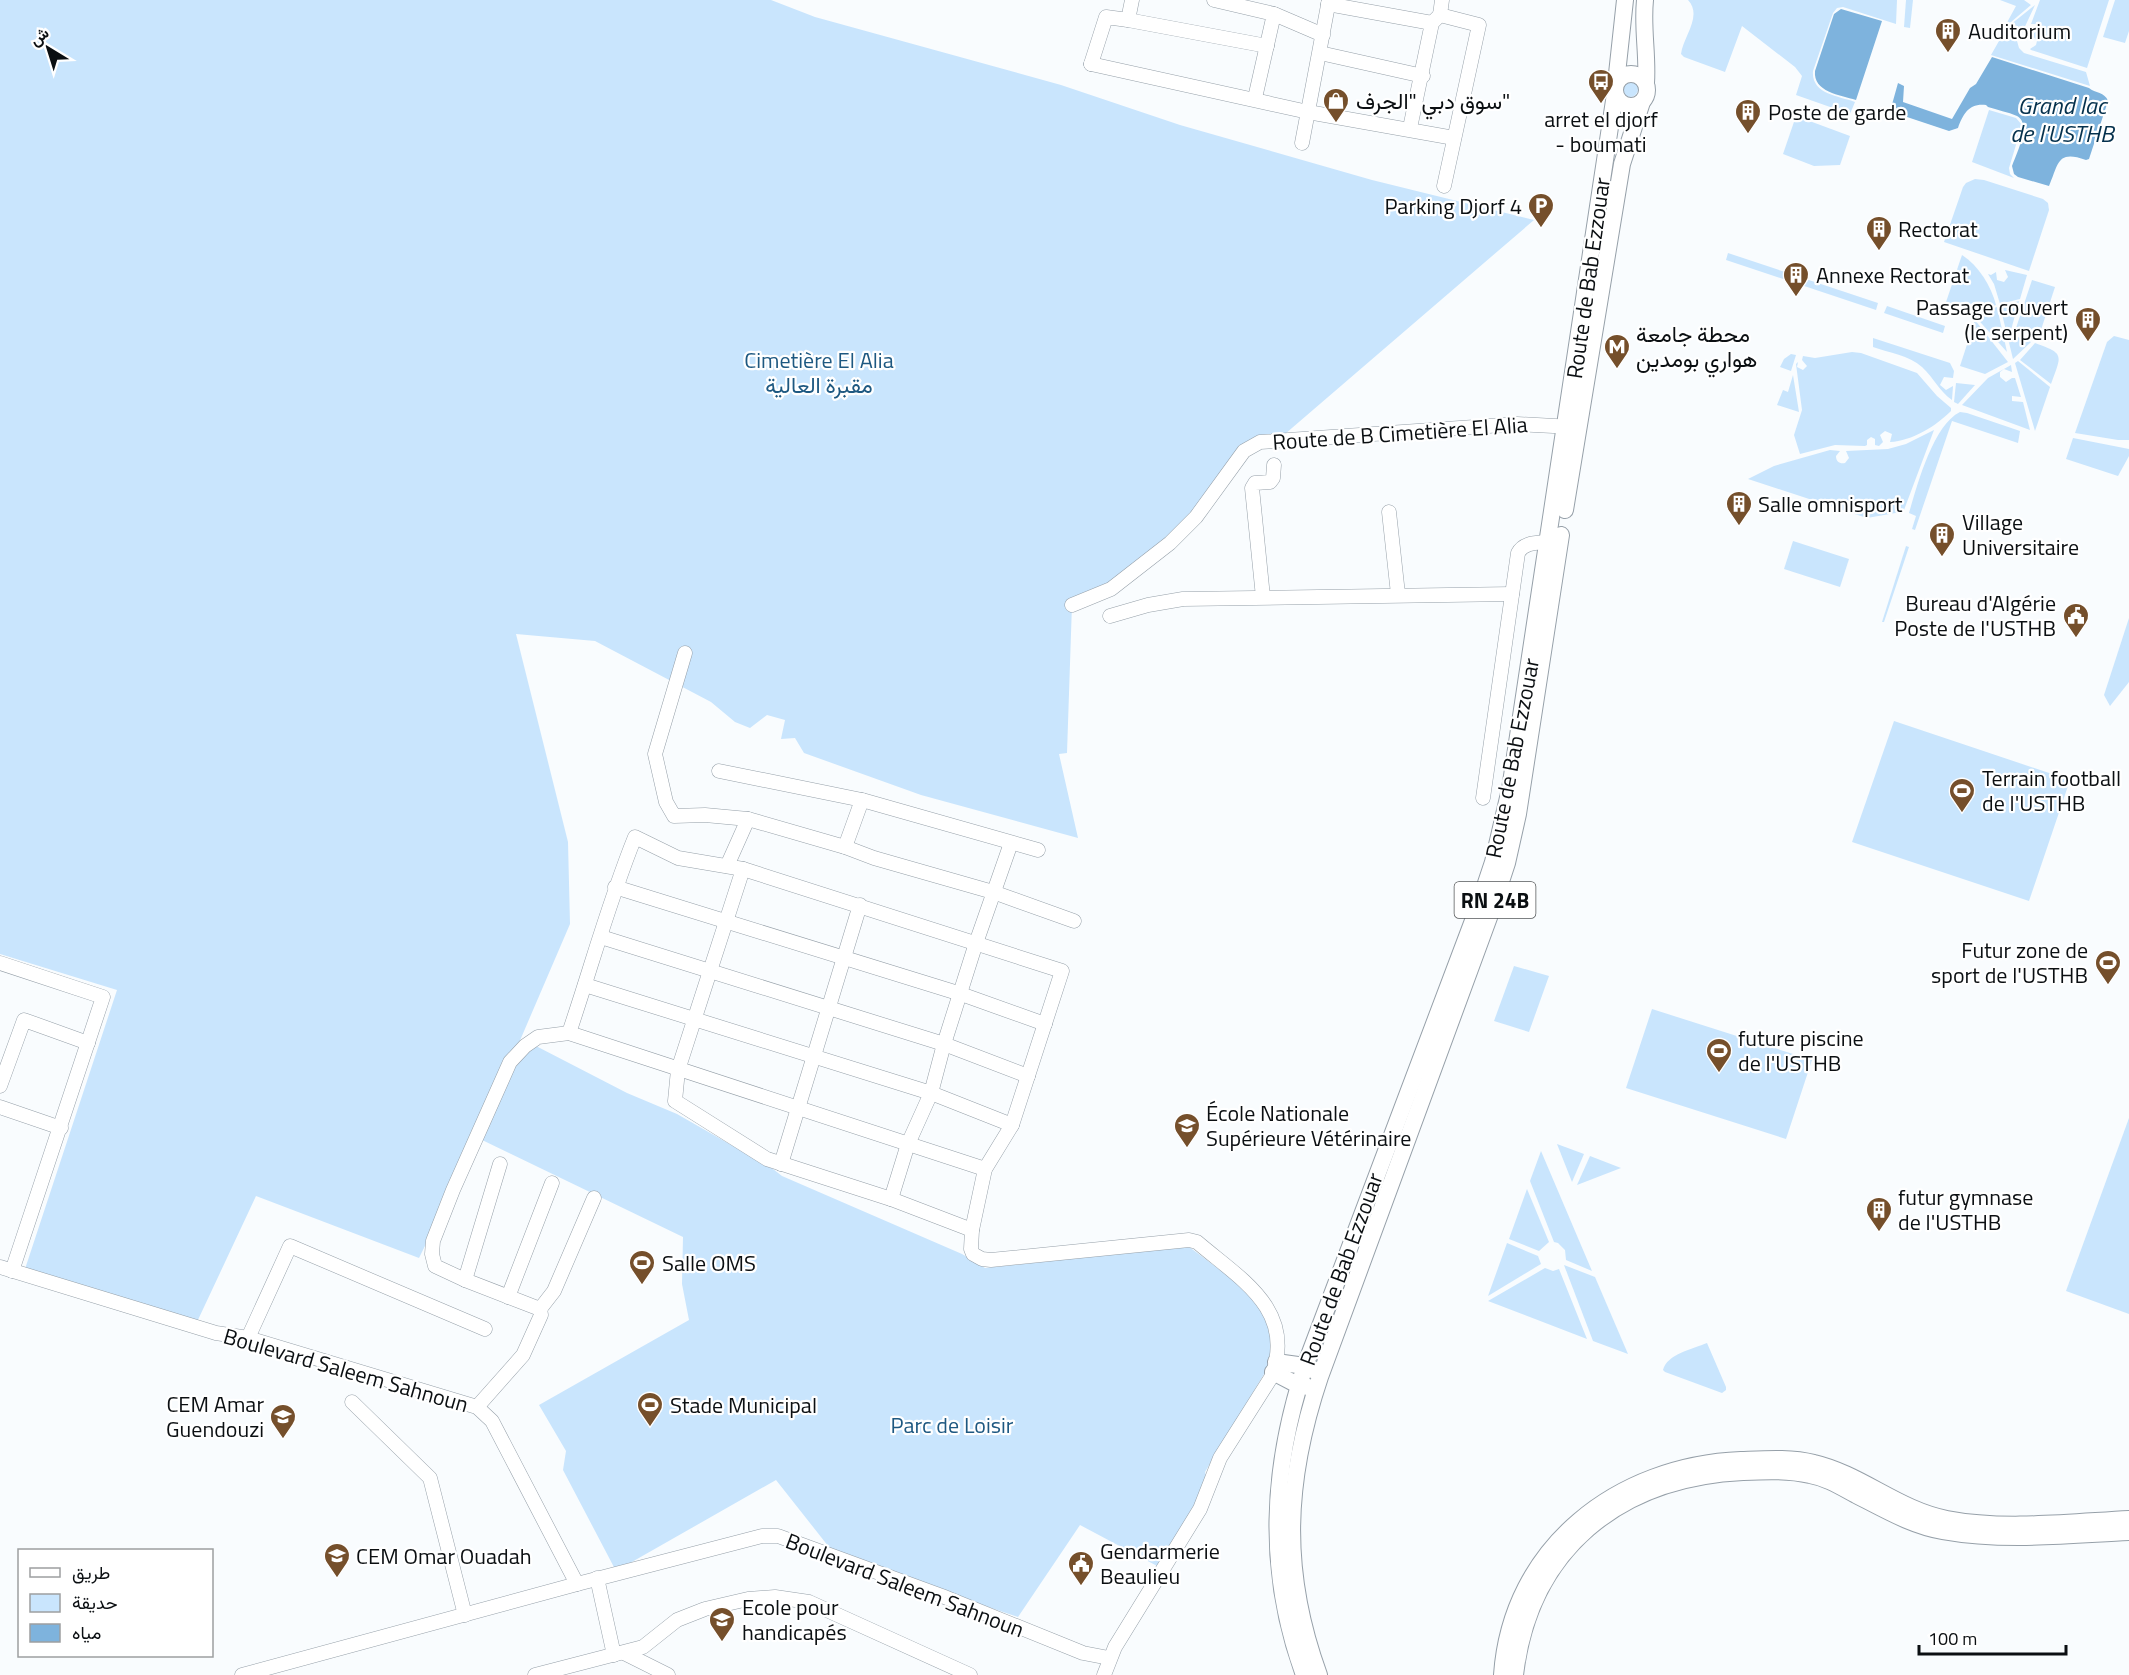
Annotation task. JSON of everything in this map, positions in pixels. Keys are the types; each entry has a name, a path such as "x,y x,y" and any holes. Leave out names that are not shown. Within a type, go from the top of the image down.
{"main road":[{"name":"Route de Bab Ezzouar","path":"1586,342 1625,0"},
{"path":"1645,0 1643,29 1647,92 1642,102 1633,106 1624,105 1615,89 1622,76 1631,73 1640,76 1646,83"},
{"name":"Route de Bab Ezzouar","path":"1318,1675 1303,1627 1292,1544 1293,1488 1297,1461 1318,1382 1507,863 1524,779 1572,427 1586,342 1624,154 1642,102"},
{"name":"Route de Bab Ezzouar","path":"1304,1675 1290,1631 1278,1567 1276,1529 1281,1464 1305,1366 1493,862 1510,789 1548,542 1572,427"},
{"path":"1275,1367 1305,1366 1318,1382"},
{"path":"1275,1367 1299,1385 1318,1382"},
{"path":"1502,1675 1509,1632 1517,1608 1541,1561 1558,1539 1606,1499 1631,1485 1663,1473 1726,1460 1800,1460 1829,1467 1910,1507 1946,1519 2006,1524 2129,1519"},
{"path":"1515,1675 1529,1613 1552,1569 1587,1529 1611,1511 1638,1495 1666,1484 1727,1473 1794,1473 1824,1479 1900,1518 1941,1531 2007,1537 2129,1532"}],"street":[{"path":"1128,20 1132,0"},
{"path":"1214,0 1274,14 1323,35"},
{"path":"1410,128 1442,0"},
{"path":"1302,144 1329,2 1479,25 1444,186"},
{"path":"1255,98 1274,14"},
{"path":"1267,46 1106,17 1092,64 1255,98 1308,112 1410,128 1454,138"},
{"path":"1320,53 1423,75"},
{"name":"Route de B Cimetière El Alia","path":"1072,605 1111,590 1170,543 1196,518 1244,451 1260,442 1516,424 1572,427"},
{"path":"1263,597 1252,488 1255,483 1270,482 1273,478 1274,465"},
{"path":"1389,512 1398,594"},
{"path":"1483,798 1518,553 1527,545 1548,542"},
{"path":"1110,616 1148,605 1183,599 1512,594"},
{"path":"686,653 655,754 666,802 674,816 705,815 748,819 993,892 1074,921"},
{"path":"719,771 862,800 1038,850"},
{"path":"845,847 862,800"},
{"path":"727,866 748,819"},
{"path":"569,1033 601,937 615,886 635,837 678,858 742,869 1062,970 1012,1125 985,1169 972,1230 973,1254 982,1259 991,1260 1177,1240 1197,1242 1259,1296 1271,1313 1276,1333 1275,1367 1220,1458 1197,1515 1109,1659 1104,1675"},
{"path":"891,1199 909,1144 931,1093 976,943 1011,843"},
{"path":"742,869 678,1070 675,1101 767,1159 891,1199 972,1230"},
{"path":"615,886 961,994 1045,1024"},
{"path":"781,1164 860,905"},
{"path":"601,937 944,1044 1028,1076"},
{"path":"0,963 103,997 61,1128 6,1269"},
{"path":"585,986 931,1093 1012,1125"},
{"path":"0,1086 24,1020 88,1043"},
{"path":"540,1309 435,1266 432,1254 433,1241 453,1190 510,1062 525,1046 538,1037 569,1033 985,1169"},
{"path":"0,1107 61,1128"},
{"path":"465,1280 500,1164"},
{"path":"508,1297 552,1183"},
{"path":"477,1407 523,1355 541,1315 540,1309 554,1291 594,1198"},
{"path":"248,1338 290,1246 485,1329"},
{"name":"Boulevard Saleem Sahnoun","path":"6,1269 216,1333 248,1338 477,1407 492,1421 577,1584 762,1536 778,1536 942,1596 1083,1653 1109,1659"},
{"path":"352,1402 430,1478 465,1615"},
{"path":"597,1578 619,1654"},
{"path":"242,1675 577,1584"},
{"path":"535,1675 643,1647 677,1620 705,1609 748,1599 775,1596 809,1602 970,1675"},
{"path":"619,1654 668,1675"}],"green space":[{"name":"Cimetière El Alia مقبرة العالية","path":"0,0 771,0 815,17 1061,85 1180,125 1372,180 1534,220 1285,434 1258,438 1205,504 1120,579 1072,604 1067,753 1059,754 1078,838 921,795 804,753 795,738 781,739 785,720 767,715 750,728 735,722 711,702 595,641 516,634 568,842 570,924 476,1143 419,1258 256,1196 197,1322 25,1269 117,990 0,954"},
{"path":"1688,0 1897,0 1896,24 1843,7 1837,8 1833,13 1813,71 1814,79 1816,85 1827,93 1855,102 1850,114 1796,95 1802,76 1795,67 1742,26 1725,72 1684,57 1681,54 1682,47 1691,27 1694,13"},
{"path":"1906,0 1913,0 1910,28 1904,27"},
{"path":"2000,0 2024,0 2031,5 2004,28 2016,6"},
{"path":"2040,0 2109,0 2087,68 2030,49 2036,45 2037,41 2033,36 2026,36 2029,29 2034,33 2039,30 2037,24 2031,24"},
{"path":"2115,0 2129,0 2129,31 2125,43 2103,37"},
{"path":"2035,5 2021,35 2021,36 2010,25"},
{"path":"2007,30 2015,34 2019,48 2024,53 2086,72 2090,86 1991,55"},
{"path":"1627,81 1633,81 1638,89 1636,95 1627,97 1622,92 1622,86"},
{"path":"1989,110 2016,118 2022,125 2009,168 2014,178 1972,162"},
{"path":"1796,116 1850,136 1840,165 1814,166 1783,154"},
{"path":"1975,179 2043,199 2048,203 2049,210 2029,271 1944,242 1963,187"},
{"path":"1728,253 1878,303 1876,310 1726,260"},
{"path":"1962,255 1984,277 1996,305 1971,314 1945,305"},
{"path":"2005,270 2027,275 2020,299 2000,304 1994,284 1988,274 1996,272 1997,280 2004,282 2008,277"},
{"path":"2032,280 2055,287 2039,336 2016,328"},
{"path":"2019,301 2011,330 2015,336 2031,342 2013,359 2000,306"},
{"path":"1887,306 1945,326 1943,333 1884,313"},
{"path":"1997,307 2007,352 1974,315"},
{"path":"1975,320 2008,362 1985,374 1960,366"},
{"path":"2114,336 2129,340 2129,440 2075,433 2107,342"},
{"path":"1873,338 1950,363 1954,371 1953,378 1944,377 1940,385 1946,390 1953,386 1952,400 1917,363 1873,347"},
{"path":"2035,343 2052,350 2058,357 2059,361 2051,384 2020,360"},
{"path":"1852,352 1861,353 1917,373 1951,408 1951,411 1931,427 1907,439 1890,442 1892,434 1885,431 1880,435 1883,442 1879,446 1875,445 1875,439 1871,437 1865,446 1835,445 1800,454 1794,435 1802,410 1796,364 1798,362 1797,367 1803,370 1807,366 1802,360 1803,356 1815,358"},
{"path":"1791,354 1796,355 1791,371 1780,367 1784,359"},
{"path":"2018,361 2050,387 2035,431 2015,363"},
{"path":"2011,365 2012,372 2004,369 2000,372 2000,377 2006,382 2015,378 2021,397 2012,396 2012,401 2023,402 2030,430 1962,405 1988,378"},
{"path":"1793,375 1799,412 1777,405 1783,390 1788,392"},
{"path":"1956,383 1975,385 1958,404 1954,402"},
{"path":"1960,412 2020,431 2018,443 1952,421 1915,530 1912,529 1916,516 1909,513 1927,457 1942,429"},
{"path":"1934,430 1904,510 1901,512 1867,518 1748,479 1774,466 1830,450 1840,451 1836,456 1837,460 1845,463 1849,458 1846,451 1888,449 1906,444"},
{"path":"2073,438 2129,449 2129,456 2118,476 2066,459"},
{"path":"1793,541 1849,559 1840,587 1784,569"},
{"path":"1906,546 1909,547 1884,622 1882,622"},
{"path":"2129,618 2129,682 2110,706 2104,695"},
{"name":"Terrain football de l'USTHB","path":"1894,721 2070,780 2029,901 1852,842"},
{"path":"1514,966 1549,976 1529,1032 1494,1021"},
{"name":"future piscine de l'USTHB","path":"1652,1009 1812,1060 1786,1139 1626,1088"},
{"name":"Parc de Loisir","path":"536,1046 627,1093 677,1114 782,1176 962,1254 985,1268 1188,1246 1256,1297 1271,1317 1273,1359 1205,1472 1209,1487 1159,1567 1080,1525 1018,1617 836,1556 776,1480 616,1571 563,1470 566,1451 539,1405 689,1320 682,1284 683,1237 480,1139 517,1062"},
{"path":"2129,1118 2129,1314 2066,1291"},
{"path":"1557,1144 1584,1154 1572,1182"},
{"path":"1541,1151 1592,1271 1566,1260 1565,1250 1554,1242 1530,1181"},
{"path":"1590,1156 1621,1168 1577,1185"},
{"path":"1527,1189 1549,1242 1539,1251 1509,1239"},
{"path":"1507,1243 1538,1256 1541,1264 1488,1296"},
{"path":"1564,1265 1595,1277 1628,1354 1593,1341"},
{"path":"1545,1268 1553,1271 1559,1269 1587,1339 1488,1301"},
{"path":"1707,1343 1726,1387 1722,1393 1663,1370 1665,1364 1675,1356"}],"water":[{"path":"1841,9 1882,21 1856,100 1829,92 1818,84 1816,78 1815,71 1834,14"},
{"name":"Grand lac de l'USTHB","path":"1992,57 2089,88 2107,98 2108,101 2089,159 2064,158 2057,165 2049,186 2014,174 2012,166 2023,132 2021,120 2017,116 1986,105 1975,106 1968,110 1958,128 1949,131 1895,113 1891,108 1898,83 1904,86 1903,102 1952,119"}],"place":[{"name":"Auditorium","path":"1948,54"},
{"name":"arret el djorf - boumati","path":"1601,105"},
{"name":"سوق دبي \"الجرف\"","path":"1336,124"},
{"name":"Poste de garde","path":"1748,135"},
{"name":"Parking Djorf 4","path":"1541,229"},
{"name":"Rectorat","path":"1879,252"},
{"name":"Annexe Rectorat","path":"1796,298"},
{"name":"Passage couvert (le serpent)","path":"2088,343"},
{"name":"محطة جامعة هواري بومدين","path":"1617,370"},
{"name":"Salle omnisport","path":"1739,527"},
{"name":"Village Universitaire","path":"1942,558"},
{"name":"Bureau d'Algérie Poste de l'USTHB","path":"2076,639"},
{"name":"Terrain football de l'USTHB","path":"1962,814"},
{"name":"Futur zone de sport de l'USTHB","path":"2108,986"},
{"name":"future piscine de l'USTHB","path":"1719,1074"},
{"name":"École Nationale Supérieure Vétérinaire","path":"1187,1149"},
{"name":"futur gymnase de l'USTHB","path":"1879,1233"},
{"name":"Salle OMS","path":"642,1286"},
{"name":"Stade Municipal","path":"650,1428"},
{"name":"CEM Amar Guendouzi","path":"283,1440"},
{"name":"CEM Omar Ouadah","path":"337,1579"},
{"name":"Gendarmerie Beaulieu","path":"1081,1587"},
{"name":"Ecole pour handicapés","path":"722,1643"}]}
